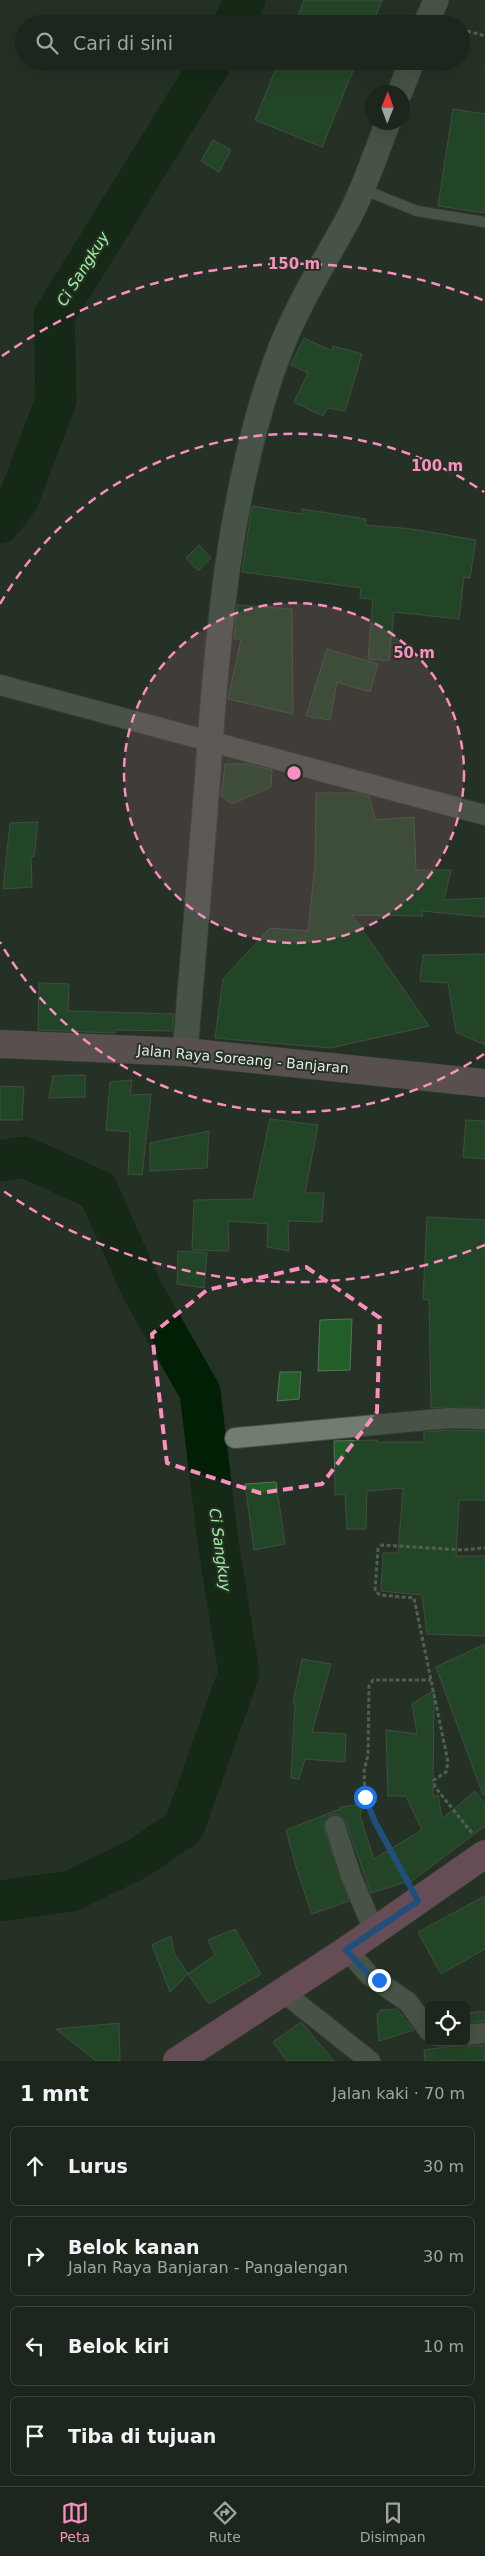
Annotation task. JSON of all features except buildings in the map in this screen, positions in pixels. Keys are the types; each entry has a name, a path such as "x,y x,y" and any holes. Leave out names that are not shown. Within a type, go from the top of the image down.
{"main road":[{"name":"Jalan Raya Soreang - Banjaran","path":"0,1044 185,1052 485,1083"},
{"path":"177,2061 317,1970 418,1901 482,1848"}],"street":[{"path":"430,15 436,0"},
{"path":"403,85 409,70"},
{"path":"185,1052 210,741 224,600 241,491 276,359 302,300 348,220 385,130"},
{"path":"0,685 485,815"},
{"path":"235,1438 449,1418 485,1419"},
{"path":"335,1826 351,1876 374,1931"},
{"path":"346,1950 370,1976 379,1980 408,2002 425,2025"},
{"path":"285,1991 370,2061"},
{"path":"470,2035 485,2033"}],"lane":[{"path":"362,189 417,211 485,222"}],"path":[{"path":"470,32 485,36"},
{"path":"482,1848 435,1786 434,1780 446,1772 448,1762 414,1598 380,1595 375,1591 378,1548 382,1545 463,1550 485,1548"},
{"path":"418,1901 375,1822 365,1797 364,1771 368,1755 369,1686 373,1680 431,1680"}],"highlighted area":[{"path":"306,1267 380,1318 377,1412 322,1484 260,1493 167,1463 152,1334 207,1290"}],"waterway":[{"name":"Ci Sangkuy","path":"238,15 245,0"},
{"name":"Ci Sangkuy","path":"0,523 19,498 56,400 54,316 206,70"},
{"name":"Ci Sangkuy","path":"0,1161 24,1157 98,1190 141,1288 200,1392 218,1542 239,1673 184,1827 137,1859 71,1891 0,1901"}],"route":[{"path":"365,1797 375,1822 418,1901 346,1950 370,1976 379,1980"}]}
